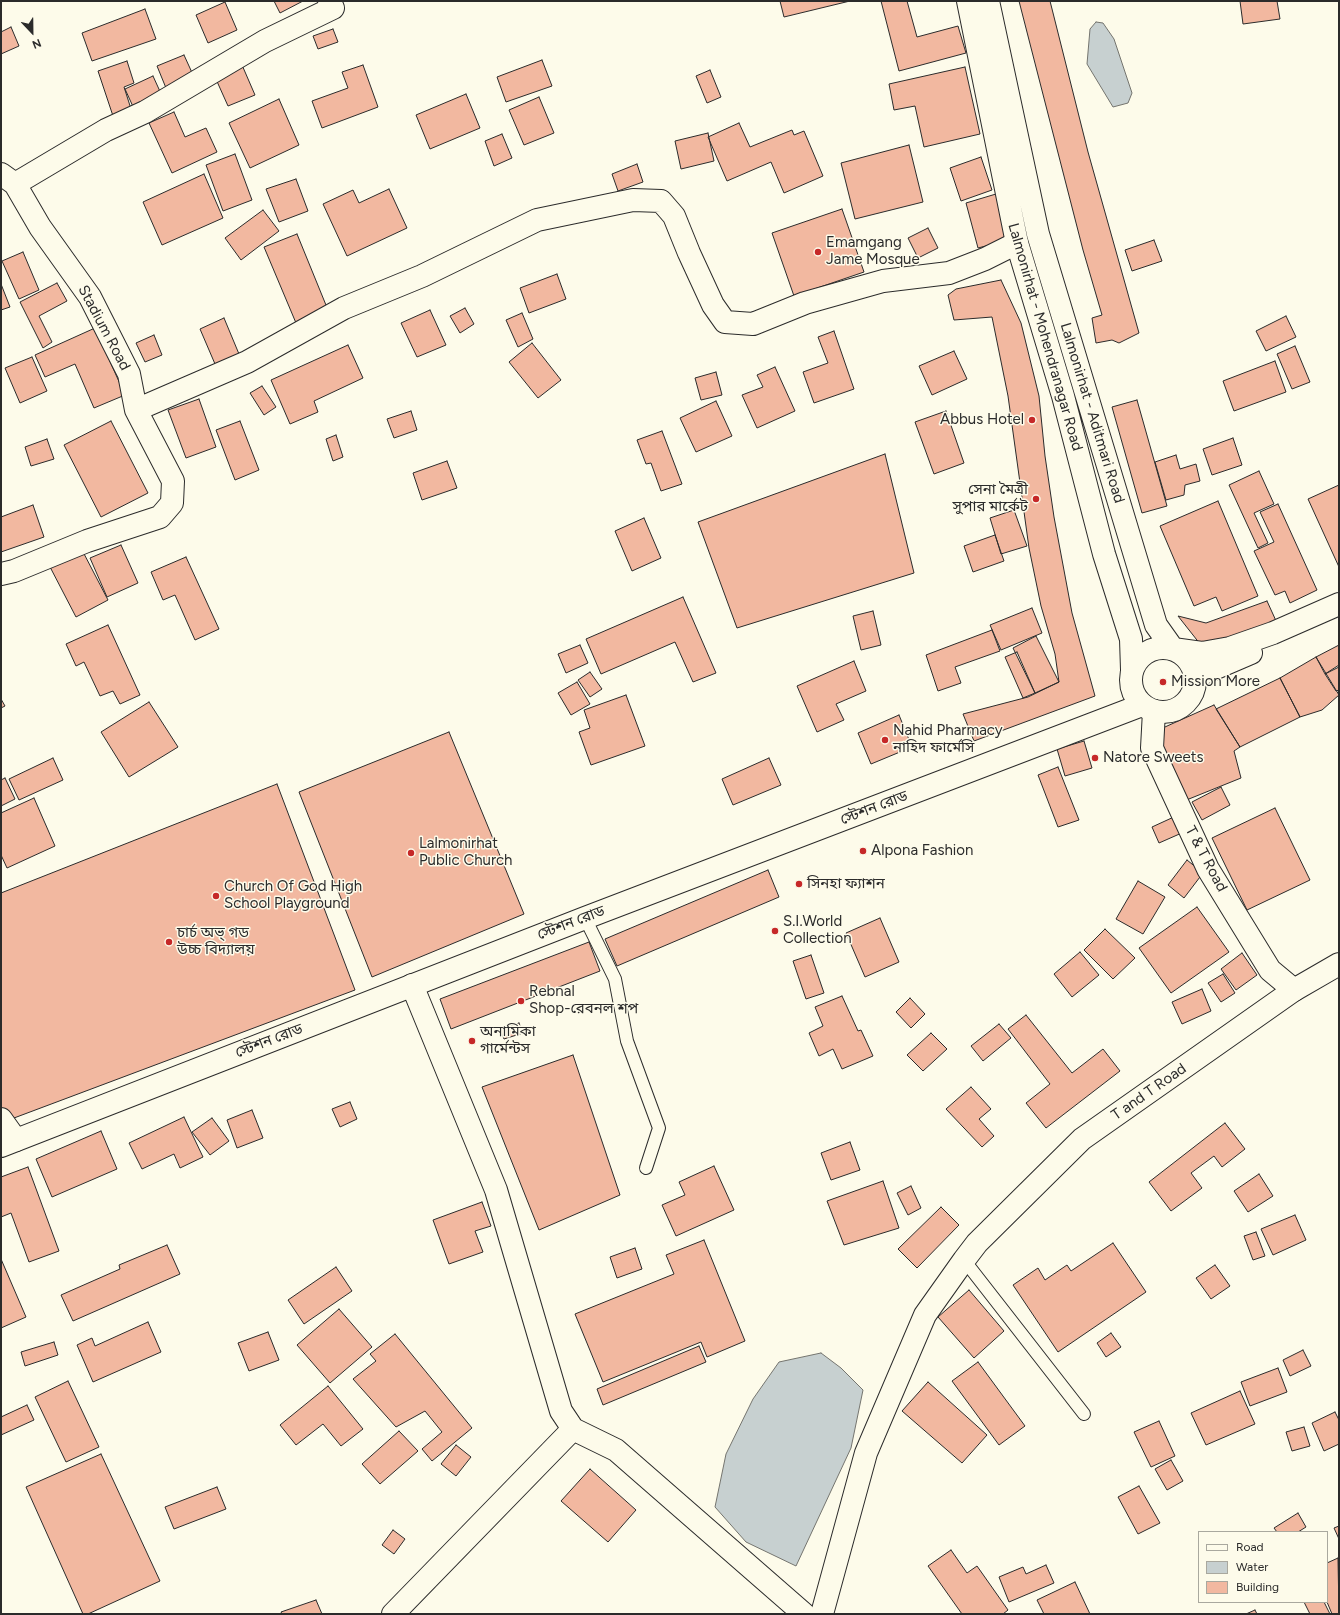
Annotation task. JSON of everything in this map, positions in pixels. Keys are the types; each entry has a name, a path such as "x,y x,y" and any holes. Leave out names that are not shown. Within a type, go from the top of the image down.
{"main road":[{"path":"8,179 145,112 265,41 334,8 329,1"},
{"name":"Lalmonirhat - Mohendranagar Road","path":"968,1 1017,243 1063,396 1104,554 1131,639 1132,670"},
{"name":"Lalmonirhat - Aditmari Road","path":"988,1 1038,234 1156,625 1173,649"},
{"name":"Stadium Road","path":"1,574 14,571 87,542 160,517 172,503 173,481 136,410 129,374 90,297 8,179"},
{"path":"136,410 247,362 344,308 422,276 537,220 633,200 661,201 674,216 713,305 725,322 753,324 805,302 876,283 949,273 1017,243"},
{"path":"1173,649 1184,655 1192,665 1195,677 1194,689 1188,700 1178,708 1166,712 1148,708 1134,695 1130,683 1132,670 1138,659 1148,651 1160,648 1173,649 1202,653 1230,648 1273,633 1339,604"},
{"path":"1195,677 1339,616"},
{"name":"স্টেশন রোড","path":"8,1143 585,918 1148,708"},
{"name":"T & T Road","path":"1148,708 1152,748 1208,869 1270,970 1294,990"},
{"name":"T and T Road","path":"822,1614 866,1453 925,1315 977,1243 1082,1139 1294,990 1339,964"},
{"path":"412,985 496,1190 561,1411 573,1429 616,1450 804,1614"},
{"path":"1,1119 8,1143"},
{"path":"393,1614 573,1429"}],"lane":[{"path":"585,918 615,979 627,1042 659,1128 646,1168"},
{"path":"964,1260 1084,1414"}],"water":[{"path":"1096,22 1103,23 1114,39 1132,93 1128,103 1113,107 1087,64 1090,29"},
{"path":"821,1353 841,1368 863,1390 851,1448 796,1566 746,1542 715,1507 726,1454 753,1399 779,1362"}],"building":[{"path":"274,1 303,1 280,13"},
{"path":"780,1 850,1 784,17"},
{"path":"881,1 907,1 917,37 958,26 966,53 899,71"},
{"path":"1019,1 1050,1 1088,152 1139,333 1119,343 1112,340 1096,343 1092,318 1102,315 1083,250"},
{"path":"1240,1 1277,1 1280,19 1243,24"},
{"path":"225,2 237,30 208,43 196,15"},
{"path":"145,9 156,39 92,61 82,33"},
{"path":"11,27 19,46 1,54 1,32"},
{"path":"333,29 338,42 318,49 313,36"},
{"path":"184,55 194,77 166,88 157,66"},
{"path":"542,60 552,86 506,102 497,77"},
{"path":"127,61 134,83 124,87 132,112 114,119 98,71"},
{"path":"242,65 255,95 228,106 215,77"},
{"path":"363,65 378,107 322,128 312,101 348,88 342,72"},
{"path":"965,67 980,134 924,147 915,106 894,110 889,84"},
{"path":"710,70 721,97 707,103 696,76"},
{"path":"153,76 163,98 135,111 125,89"},
{"path":"466,94 480,128 430,149 416,115"},
{"path":"539,97 554,133 524,145 509,110"},
{"path":"279,99 299,145 250,168 229,123"},
{"path":"174,112 185,137 206,128 217,152 172,173 149,123"},
{"path":"739,123 750,147 792,130 794,135 804,131 823,176 784,193 771,162 727,181 708,137"},
{"path":"708,133 714,161 681,169 675,141"},
{"path":"502,134 512,158 494,166 485,141"},
{"path":"909,145 923,202 855,219 841,163"},
{"path":"235,154 252,200 223,211 206,165"},
{"path":"981,157 992,190 961,201 950,168"},
{"path":"637,164 643,182 618,191 612,174"},
{"path":"204,174 223,218 162,245 143,202"},
{"path":"296,179 308,211 279,222 266,189"},
{"path":"389,189 407,228 347,256 323,204 353,190 359,203"},
{"path":"996,194 1009,240 978,248 966,203"},
{"name":"Emamgang Jame Mosque","path":"842,209 864,272 794,296 772,233"},
{"path":"263,210 279,231 241,260 225,238"},
{"path":"928,228 938,248 918,258 908,238"},
{"path":"297,234 328,310 296,323 264,247"},
{"path":"1154,240 1162,261 1132,271 1125,250"},
{"path":"23,252 39,290 19,299 2,261"},
{"path":"557,274 566,299 529,313 520,288"},
{"name":"সেনা মৈত্রী সুপার মার্কেট","path":"1001,280 1021,323 1039,396 1045,456 1054,517 1072,613 1095,696 974,741 963,714 1028,697 1059,682 1055,654 1041,606 1029,548 1008,396 992,317 954,320 948,295 956,289"},
{"path":"57,283 67,301 39,316 52,342 43,348 20,302"},
{"path":"1,284 10,307 1,310"},
{"path":"465,308 474,324 460,333 450,316"},
{"path":"430,310 446,345 417,357 401,323"},
{"path":"522,313 533,339 518,347 506,320"},
{"path":"1286,316 1296,337 1266,351 1256,331"},
{"path":"224,318 239,354 215,364 200,329"},
{"path":"95,328 125,395 94,408 75,364 45,377 35,355"},
{"path":"834,331 854,389 814,403 803,372 828,363 818,337"},
{"path":"154,335 162,355 145,362 136,343"},
{"path":"532,343 561,380 538,398 509,362"},
{"path":"348,345 363,378 314,401 318,412 290,424 271,380"},
{"path":"1295,346 1310,382 1292,389 1277,354"},
{"path":"954,351 967,379 932,395 919,366"},
{"path":"32,357 47,391 20,403 5,368"},
{"path":"1275,361 1286,392 1234,411 1223,381"},
{"path":"775,367 795,411 757,428 742,395 763,387 757,375"},
{"path":"716,372 722,395 701,400 695,378"},
{"path":"262,386 276,407 264,415 250,393"},
{"path":"199,399 216,447 186,458 168,410"},
{"path":"1137,400 1167,506 1142,513 1112,407"},
{"path":"716,401 732,436 696,452 680,418"},
{"path":"411,411 417,430 394,438 387,419"},
{"path":"946,411 964,463 934,474 915,422"},
{"path":"111,421 148,493 101,517 64,445"},
{"path":"240,421 259,470 235,480 216,430"},
{"path":"662,431 682,484 661,491 651,463 646,464 637,440"},
{"path":"336,435 343,457 333,461 326,439"},
{"path":"1233,438 1242,465 1212,475 1203,449"},
{"path":"47,439 54,459 31,466 25,447"},
{"path":"885,454 914,573 737,628 698,522"},
{"path":"1176,455 1180,469 1196,464 1200,481 1185,485 1184,495 1166,500 1155,462"},
{"path":"447,461 457,488 422,500 413,473"},
{"path":"1259,471 1274,504 1254,513 1268,543 1258,548 1229,485"},
{"path":"1339,485 1339,567 1308,499"},
{"path":"1218,501 1258,596 1222,611 1216,597 1194,606 1160,526"},
{"path":"1278,504 1317,590 1290,603 1285,591 1275,595 1254,551 1274,542 1260,512"},
{"path":"33,505 44,537 1,552 1,517"},
{"path":"1014,510 1027,546 1001,554 990,518"},
{"path":"644,518 661,558 632,571 615,531"},
{"path":"995,535 1004,561 973,572 964,546"},
{"path":"121,545 138,583 107,597 90,558"},
{"path":"81,548 108,600 76,617 49,565"},
{"path":"186,557 219,629 195,640 175,595 163,600 151,572"},
{"path":"683,597 716,673 693,682 675,642 601,674 586,639"},
{"path":"1267,601 1277,623 1204,649 1178,616 1206,623"},
{"path":"1032,608 1042,633 1001,650 990,625"},
{"path":"873,611 881,645 861,650 853,616"},
{"path":"108,625 140,695 120,704 113,691 100,696 84,662 76,666 66,644"},
{"path":"992,630 1000,651 955,667 961,683 938,691 926,655"},
{"path":"1036,636 1059,682 1035,693 1013,648"},
{"path":"580,645 588,663 566,673 558,654"},
{"path":"1339,645 1339,667 1325,674 1316,657"},
{"path":"1017,652 1035,693 1023,698 1005,657"},
{"path":"1316,657 1339,695 1322,710 1300,717 1280,678"},
{"path":"854,661 866,691 836,704 844,720 817,732 797,686"},
{"path":"1339,665 1339,690 1336,691 1325,674"},
{"path":"590,672 602,689 590,697 578,680"},
{"path":"1280,678 1300,717 1240,747 1216,709"},
{"path":"577,682 590,704 571,715 558,693"},
{"path":"626,695 645,746 591,765 579,732 590,728 584,710"},
{"path":"1,699 5,706 1,708"},
{"path":"149,702 178,747 129,777 101,732"},
{"path":"1214,705 1240,747 1234,751 1241,778 1179,803 1156,731"},
{"name":"Nahid Pharmacy নাহিদ ফার্মেসি","path":"899,715 912,747 871,764 858,733"},
{"name":"Lalmonirhat Public Church","path":"449,732 524,914 372,977 299,792"},
{"path":"1084,741 1092,768 1065,776 1057,749"},
{"path":"53,758 63,780 19,800 9,779"},
{"path":"769,758 781,785 733,805 722,779"},
{"path":"1058,767 1079,820 1058,827 1038,775"},
{"path":"5,778 15,799 1,806 1,780"},
{"name":"চার্চ অভ্ গড ‍উচ্চ বিদ্যালয়","path":"277,784 355,990 6,1121 1,1111 1,893"},
{"path":"1221,787 1230,805 1202,820 1192,802"},
{"path":"34,798 55,846 7,868 1,855 1,813"},
{"path":"1275,808 1310,880 1247,910 1212,838"},
{"path":"1176,816 1184,832 1159,843 1152,827"},
{"path":"1187,860 1203,873 1184,898 1168,885"},
{"path":"768,870 779,897 617,966 605,939"},
{"path":"1138,881 1165,897 1143,934 1116,919"},
{"path":"1197,907 1229,952 1171,993 1139,948"},
{"path":"880,918 899,962 865,977 846,933"},
{"path":"1105,929 1135,958 1113,979 1084,950"},
{"path":"589,942 600,971 451,1029 440,999"},
{"path":"1080,952 1099,975 1072,997 1054,974"},
{"path":"1242,953 1257,975 1236,990 1221,969"},
{"path":"811,955 824,993 806,999 793,961"},
{"path":"1223,974 1235,993 1221,1002 1208,983"},
{"path":"1202,989 1211,1011 1182,1024 1172,1002"},
{"path":"842,996 858,1031 861,1030 873,1056 842,1069 833,1049 819,1056 809,1033 823,1026 815,1007"},
{"path":"910,998 925,1014 911,1028 896,1012"},
{"path":"1026,1015 1072,1073 1103,1049 1120,1071 1046,1128 1026,1103 1050,1084 1008,1029"},
{"path":"519,1023 523,1033 504,1039 500,1029"},
{"path":"999,1024 1011,1038 983,1061 971,1046"},
{"path":"931,1033 947,1049 923,1071 907,1055"},
{"path":"573,1055 620,1195 539,1230 482,1087"},
{"path":"971,1087 991,1109 979,1119 994,1136 982,1147 946,1109"},
{"path":"350,1102 357,1119 340,1127 332,1109"},
{"path":"252,1110 263,1138 237,1148 227,1120"},
{"path":"184,1117 203,1157 180,1168 174,1154 142,1169 129,1143"},
{"path":"212,1118 229,1141 210,1155 192,1132"},
{"path":"1225,1123 1245,1149 1222,1167 1214,1156 1191,1173 1202,1188 1171,1211 1149,1182"},
{"path":"101,1131 117,1169 52,1197 36,1159"},
{"path":"850,1142 860,1170 831,1180 821,1153"},
{"path":"714,1166 734,1210 676,1236 662,1205 685,1195 679,1182"},
{"path":"28,1167 59,1251 29,1262 11,1213 1,1217 1,1177"},
{"path":"1259,1174 1273,1196 1248,1212 1234,1191"},
{"path":"883,1181 899,1228 844,1245 827,1201"},
{"path":"911,1186 921,1208 908,1215 897,1193"},
{"path":"482,1202 491,1226 475,1231 483,1252 449,1264 433,1220"},
{"path":"941,1207 959,1225 917,1268 898,1249"},
{"path":"1295,1215 1306,1240 1273,1255 1261,1229"},
{"path":"1256,1232 1265,1256 1253,1260 1244,1236"},
{"path":"704,1240 745,1341 707,1357 701,1342 603,1382 575,1314 674,1274 666,1255"},
{"path":"1113,1243 1146,1292 1058,1352 1013,1285 1038,1268 1045,1280 1067,1265 1071,1271"},
{"path":"167,1245 180,1274 73,1321 61,1295 120,1269 119,1265"},
{"path":"635,1248 642,1269 617,1278 610,1257"},
{"path":"1,1259 26,1317 1,1328"},
{"path":"1215,1265 1230,1286 1211,1299 1196,1278"},
{"path":"336,1267 352,1291 304,1324 288,1300"},
{"path":"969,1290 1004,1331 974,1358 938,1317"},
{"path":"339,1309 372,1347 330,1383 297,1345"},
{"path":"148,1322 161,1352 93,1382 77,1345 92,1338 95,1346"},
{"path":"268,1332 279,1360 249,1371 238,1343"},
{"path":"1111,1333 1121,1347 1106,1357 1097,1343"},
{"path":"395,1334 472,1428 432,1461 422,1449 442,1432 425,1411 396,1427 353,1379 376,1361 370,1354"},
{"path":"54,1342 58,1355 25,1366 21,1352"},
{"path":"699,1346 706,1362 603,1405 597,1389"},
{"path":"1303,1350 1311,1366 1290,1376 1283,1360"},
{"path":"978,1362 1025,1426 999,1445 952,1381"},
{"path":"1278,1368 1287,1392 1250,1406 1241,1382"},
{"path":"68,1381 99,1447 66,1462 35,1397"},
{"path":"928,1382 987,1435 962,1463 902,1411"},
{"path":"328,1386 363,1429 341,1446 323,1424 296,1445 280,1425"},
{"path":"1240,1391 1255,1424 1206,1445 1191,1413"},
{"path":"27,1405 34,1420 1,1435 1,1417"},
{"path":"1335,1412 1339,1420 1339,1444 1324,1451 1312,1423"},
{"path":"1159,1421 1175,1456 1151,1467 1134,1432"},
{"path":"1304,1427 1310,1446 1292,1451 1286,1432"},
{"path":"399,1431 418,1451 380,1484 362,1464"},
{"path":"456,1445 471,1457 456,1476 441,1464"},
{"path":"101,1454 160,1581 88,1614 83,1614 26,1487"},
{"path":"1171,1460 1183,1481 1167,1490 1155,1469"},
{"path":"590,1469 636,1510 608,1542 561,1501"},
{"path":"1139,1486 1160,1523 1138,1534 1118,1497"},
{"path":"217,1487 226,1509 174,1529 165,1507"},
{"path":"1298,1513 1306,1527 1300,1531 1276,1531 1274,1528"},
{"path":"1339,1526 1339,1539 1334,1528"},
{"path":"393,1530 405,1539 394,1554 382,1545"},
{"path":"951,1550 967,1573 977,1566 1008,1610 1003,1614 962,1614 928,1566"},
{"path":"1338,1558 1339,1614 1332,1614 1327,1603 1328,1563"},
{"path":"1046,1565 1054,1583 1009,1602 999,1577 1023,1567 1026,1574"},
{"path":"1075,1582 1090,1614 1044,1614 1037,1600"},
{"path":"316,1600 322,1614 282,1614 281,1612"},
{"path":"1304,1603 1324,1603 1330,1614 1310,1614"},
{"path":"1255,1610 1257,1614 1246,1614"}],"place":[{"name":"Emamgang Jame Mosque","path":"818,252"},
{"name":"Abbus Hotel","path":"1032,420"},
{"name":"সেনা মৈত্রী সুপার মার্কেট","path":"1036,499"},
{"name":"Mission More","path":"1163,682"},
{"name":"Nahid Pharmacy নাহিদ ফার্মেসি","path":"885,740"},
{"name":"Natore Sweets","path":"1095,758"},
{"name":"Alpona Fashion","path":"863,851"},
{"name":"Lalmonirhat Public Church","path":"411,853"},
{"name":"সিনহা ফ্যাশন","path":"799,884"},
{"name":"Church Of God High School Playground","path":"216,896"},
{"name":"S.I.World Collection","path":"775,931"},
{"name":"চার্চ অভ্ গড ‍উচ্চ বিদ্যালয়","path":"169,942"},
{"name":"Rebnal Shop-রেবনল শপ","path":"521,1001"},
{"name":"অনামিকা গার্মেন্টস","path":"472,1041"}]}
